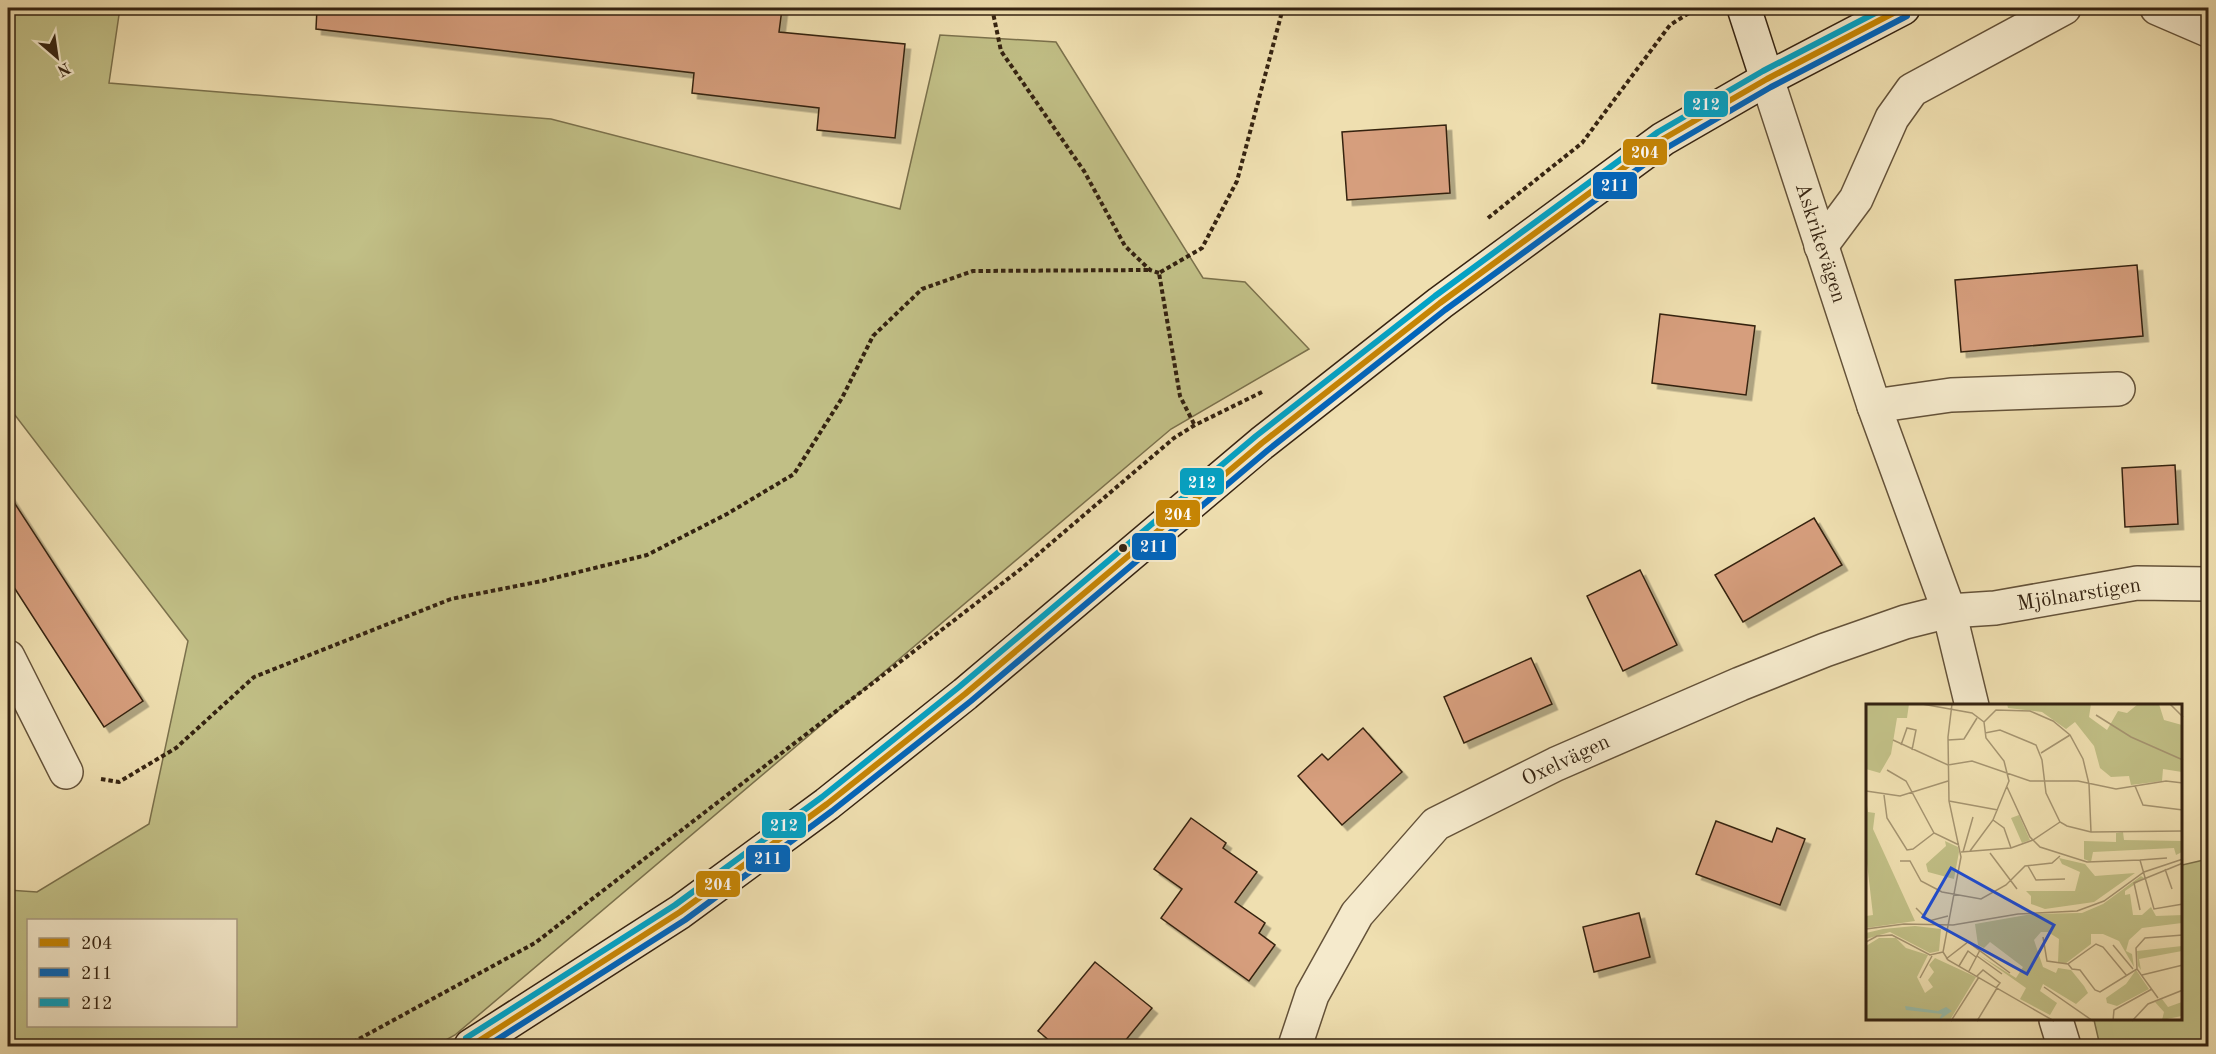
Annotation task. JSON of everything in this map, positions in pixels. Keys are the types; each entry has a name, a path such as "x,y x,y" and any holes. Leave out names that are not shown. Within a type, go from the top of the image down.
{"street":[{"name":"Askrikevägen","path":"1744,8 1874,406 1949,611 1972,704"},
{"path":"471,1047 680,912 827,804 965,694 1262,443 1440,303 1662,139 1767,79 1903,8"},
{"path":"1821,246 1856,199 1892,118 1912,90 2064,8"},
{"path":"2157,8 2208,30"},
{"path":"1874,406 1951,395 2118,389"},
{"name":"Mjölnarstigen","path":"1949,611 1995,608 2137,584 2208,584"},
{"name":"Oxelvägen","path":"1295,1047 1312,995 1357,914 1436,824 1556,764 1740,684 1905,622 1949,611"},
{"path":"8,657 66,772"},
{"path":"2056,1021 2064,1047"}],"path":[{"path":"992,8 1001,51 1084,171 1125,246 1150,270"},
{"path":"66,772 118,782 176,748 254,677 451,599 542,581 647,555 727,514 794,474 842,398 873,336 922,290 973,271 1150,270 1159,273 1202,248 1237,181 1283,8"},
{"path":"1479,225 1582,143 1670,26 1694,8"},
{"path":"1159,273 1180,396 1195,425"},
{"path":"346,1047 535,943 1022,568 1174,438 1195,425 1264,392"}],"shaded area":[{"path":"8,8 120,8 109,83 551,119 900,209 940,35 1056,42 1203,278 1245,282 1309,349 1171,429 455,1035 435,1046 8,1046 8,890 37,892 149,824 188,641 8,406"},
{"path":"2208,859 2208,1046 2100,1046 2094,1021 2183,1021 2183,865"}],"building":[{"path":"317,8 782,9 779,32 905,44 895,138 817,130 819,108 692,93 694,73 316,29"},
{"path":"1446,125 1450,193 1347,200 1342,132"},
{"path":"2137,265 2143,336 1961,352 1955,280"},
{"path":"1660,314 1755,326 1746,395 1652,383"},
{"path":"2175,465 2178,524 2125,527 2122,468"},
{"path":"8,493 143,701 104,727 8,578"},
{"path":"1814,518 1842,565 1743,622 1715,575"},
{"path":"1640,570 1677,645 1623,671 1587,596"},
{"path":"1531,658 1552,704 1464,743 1444,697"},
{"path":"1363,728 1402,772 1342,825 1298,776 1322,754 1328,760"},
{"path":"1191,818 1226,843 1223,848 1257,872 1235,902 1265,923 1259,933 1275,945 1249,981 1161,918 1182,889 1154,869"},
{"path":"1716,821 1772,842 1777,828 1805,839 1780,905 1696,874"},
{"path":"1639,913 1650,957 1594,972 1583,927"},
{"path":"1095,962 1152,1008 1120,1047 1057,1047 1038,1031"}],"transit line":[{"name":"212","path":"466,1038 675,905 822,797 959,687 1256,436 1435,296 1658,132 1763,71 1885,8"},
{"name":"204","path":"471,1046 680,912 827,804 965,694 1262,443 1440,303 1663,139 1767,79 1903,8"},
{"name":"211","path":"487,1046 685,920 832,811 971,701 1268,450 1445,310 1668,147 1771,87 1907,16"}]}
